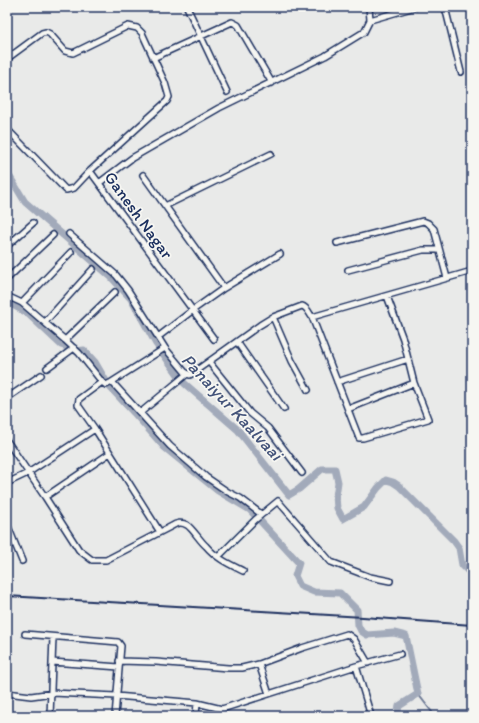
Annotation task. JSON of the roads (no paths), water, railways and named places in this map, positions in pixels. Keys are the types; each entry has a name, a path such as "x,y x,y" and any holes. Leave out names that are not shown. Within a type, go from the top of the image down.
{"street":[{"path":"187,7 200,38 227,92"},
{"path":"99,183 132,158 219,108 325,56 364,32 370,20 369,7"},
{"path":"370,20 415,7"},
{"path":"445,7 461,72"},
{"path":"153,58 200,38 231,22 238,25 272,83"},
{"path":"7,57 42,33 46,32 50,34 64,51 73,53 128,26 137,28 142,34 165,83 169,97 167,101 90,171"},
{"name":"Ganesh Nagar","path":"7,129 66,190 74,188 90,171 214,339"},
{"path":"165,206 271,154"},
{"path":"143,175 224,288"},
{"path":"338,243 423,221 428,223 434,229 447,278"},
{"path":"7,246 33,223"},
{"path":"69,234 116,275 128,290 164,349 185,375"},
{"path":"7,279 53,235"},
{"path":"348,270 423,250 440,250"},
{"path":"22,303 71,252"},
{"path":"158,337 224,288 280,254"},
{"path":"45,322 93,269"},
{"path":"312,317 472,271"},
{"path":"64,340 115,292"},
{"path":"7,296 22,303 76,350 107,383 140,413 170,446 206,477 228,492 240,498 261,515"},
{"path":"140,413 185,375 193,374 273,317 302,306 308,310 312,317 360,438 428,420 414,383 403,339 387,296"},
{"path":"273,317 292,361 308,390"},
{"path":"237,342 284,409"},
{"path":"160,532 77,403 79,399 164,349"},
{"path":"47,368 76,350"},
{"path":"337,382 408,359"},
{"path":"208,362 250,414 268,428 302,472"},
{"path":"7,398 41,375"},
{"path":"348,409 414,383"},
{"path":"7,483 28,473 95,429"},
{"path":"7,441 79,550 92,560 106,560 177,523 187,525 207,548 218,557 243,571"},
{"path":"45,497 110,453"},
{"path":"218,557 254,520 276,502 280,502 331,562 370,577 390,581"},
{"path":"7,524 22,561"},
{"path":"25,634 116,642 121,646 115,716"},
{"path":"119,661 242,668 260,664 302,648 347,634 354,639 368,663"},
{"path":"50,716 53,637"},
{"path":"7,694 31,696 50,693 116,696 196,703 222,709 356,666 400,654"},
{"path":"52,662 119,667"},
{"path":"260,664 269,694"},
{"path":"356,666 371,716"},
{"path":"196,703 196,716"}],"waterway":[{"name":"Panaiyur Kaalvaai","path":"7,172 25,202 110,276 131,299 156,344 184,383 238,430 289,495 299,489 322,469 335,469 338,482 336,496 337,508 343,519 364,507 386,480 393,482 399,486 454,541 459,548 462,565 472,575"},
{"path":"7,302 27,313 61,345 67,347"},
{"path":"76,351 84,350 95,362 109,386 164,447 218,491 250,510 299,563 295,576 300,586 314,592 340,593 357,610 358,625 361,631 367,635 394,633 406,636 418,694 399,706 397,716"},
{"path":"418,694 435,716"}],"railway":[{"path":"7,596 472,625"}]}
